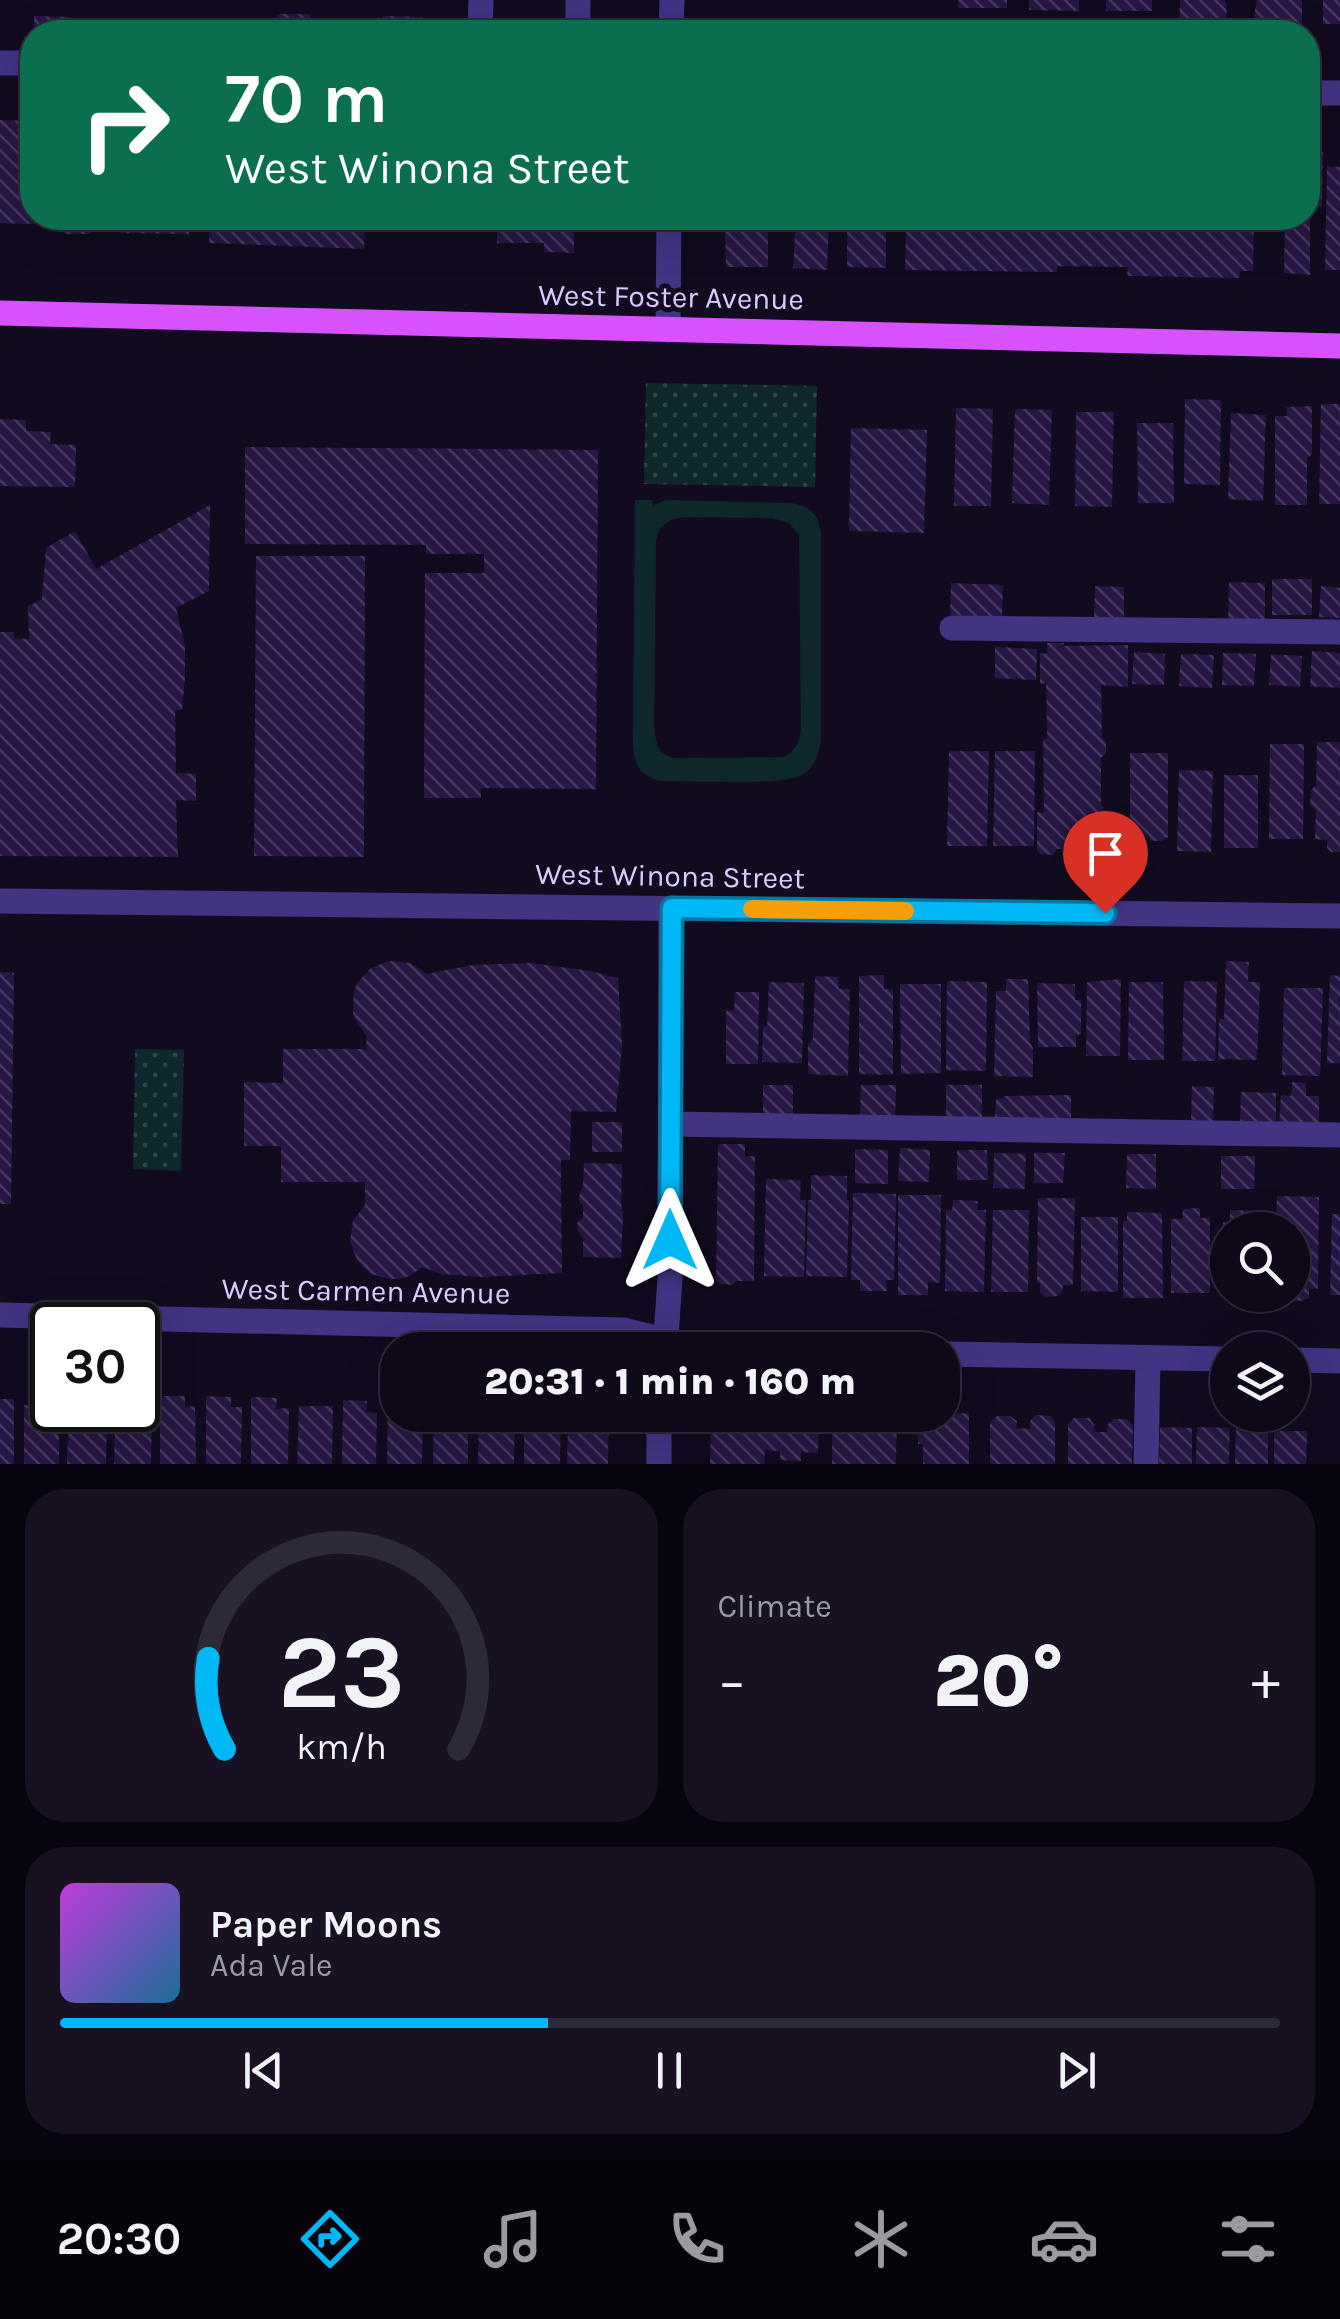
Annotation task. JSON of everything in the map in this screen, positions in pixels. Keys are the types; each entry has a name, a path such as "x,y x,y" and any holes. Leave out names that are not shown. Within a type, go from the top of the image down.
{"main road":[{"name":"West Foster Avenue","path":"0,313 1340,346"}],"street":[{"path":"668,330 669,230"},
{"path":"952,628 1340,632"},
{"name":"West Winona Street","path":"0,901 1340,916"},
{"path":"666,1332 670,1279 672,908"},
{"path":"670,1124 1340,1135"},
{"name":"West Carmen Avenue","path":"0,1315 628,1332"},
{"path":"960,1354 1210,1360"},
{"path":"1146,1464 1148,1358"},
{"path":"1310,1360 1340,1361"},
{"path":"659,1432 659,1464"}],"green space":[{"path":"646,383 817,386 815,487 644,484"},
{"path":"635,500 652,500 653,506 665,500 792,503 809,509 821,534 821,742 813,764 802,775 776,781 662,781 640,769 633,745","holes":["683,517 772,518 789,523 799,535 798,742 784,757 669,757 659,748 654,728 656,540 660,530 673,519"]},
{"path":"135,1049 184,1050 181,1171 133,1169"}],"building":[{"path":"958,0 1007,0 1007,8 958,8"},
{"path":"1029,0 1079,0 1079,11 1029,10"},
{"path":"1106,0 1152,0 1152,11 1106,11"},
{"path":"1180,0 1224,0 1227,4 1223,20 1179,20"},
{"path":"1257,0 1302,0 1302,20 1258,20 1254,15"},
{"path":"1323,0 1340,0 1340,24 1323,24"},
{"path":"278,14 310,14 310,20 278,20"},
{"path":"34,16 71,17 71,20 34,20"},
{"path":"383,16 422,17 422,20 383,20"},
{"path":"0,120 20,121 20,224 0,223"},
{"path":"1320,152 1323,152 1320,207"},
{"path":"1327,166 1340,167 1340,270 1325,270"},
{"path":"65,230 91,230 91,234 65,234"},
{"path":"121,230 189,230 189,234"},
{"path":"210,230 365,230 364,249 209,243"},
{"path":"497,230 574,230 574,253 544,252 544,243 497,243"},
{"path":"725,230 768,230 768,267 726,267"},
{"path":"795,230 829,230 827,270 793,268"},
{"path":"847,230 886,230 886,268 847,267"},
{"path":"906,230 1254,230 1253,271 1240,271 1239,278 1127,276 1128,267 1057,266 1057,272 905,270"},
{"path":"1285,230 1310,230 1310,275 1284,273"},
{"path":"1185,399 1221,400 1220,485 1184,484"},
{"path":"1321,404 1340,404 1340,504 1319,504"},
{"path":"1312,406 1307,505 1275,505 1275,416 1287,416 1286,407"},
{"path":"956,408 993,409 991,506 954,506"},
{"path":"1015,409 1052,410 1049,505 1012,503"},
{"path":"1076,412 1114,412 1112,507 1075,506"},
{"path":"1231,413 1266,415 1263,501 1228,499"},
{"path":"0,419 26,420 26,431 51,432 50,444 76,445 75,487 0,486"},
{"path":"1137,423 1173,423 1174,503 1138,503"},
{"path":"851,428 927,430 924,533 849,531"},
{"path":"245,447 598,450 596,789 481,788 481,798 424,798 425,573 484,573 484,554 426,554 426,545 245,544"},
{"path":"210,505 209,591 176,608 185,645 185,678 182,710 175,710 176,773 196,774 196,801 176,800 178,857 0,856 0,632 14,632 14,638 29,639 28,606 42,599 46,548 75,531 96,569"},
{"path":"256,556 365,556 364,857 254,856"},
{"path":"1272,579 1312,579 1312,615 1272,615"},
{"path":"1229,582 1265,583 1265,619 1228,619"},
{"path":"951,583 1003,585 1002,617 950,615"},
{"path":"1095,586 1124,587 1124,619 1094,619"},
{"path":"1321,586 1340,588 1340,618 1319,617"},
{"path":"1047,643 1128,645 1128,687 1101,685 1106,754 1101,758 1101,805 1106,811 1106,825 1101,831 1100,851 1094,856 1082,856 1082,849 1057,849 1053,855 1037,850 1037,812 1044,813 1043,739 1047,739 1046,683 1040,684 1040,653 1047,654"},
{"path":"995,647 1037,649 1036,680 995,678"},
{"path":"1312,651 1340,653 1340,688 1310,686"},
{"path":"1134,652 1165,654 1164,685 1132,684"},
{"path":"1223,653 1256,654 1254,686 1222,685"},
{"path":"1181,654 1214,655 1212,688 1179,686"},
{"path":"1271,654 1302,656 1300,687 1269,685"},
{"path":"1317,742 1340,742 1340,852 1331,852 1327,840 1315,839 1316,810 1310,805 1311,790 1316,785"},
{"path":"1270,744 1304,744 1303,839 1269,839"},
{"path":"949,751 989,751 987,846 947,846"},
{"path":"995,751 1035,751 1034,846 993,846"},
{"path":"1130,753 1168,753 1168,837 1162,841 1130,837"},
{"path":"1179,770 1213,771 1211,852 1177,851"},
{"path":"1224,775 1258,775 1258,848 1224,848"},
{"path":"389,961 410,963 427,974 472,965 531,963 618,978 622,1046 616,1112 571,1111 570,1160 561,1160 562,1273 481,1277 442,1274 422,1267 400,1279 371,1274 357,1260 350,1241 353,1221 365,1205 365,1182 281,1182 281,1146 244,1146 244,1082 283,1083 283,1049 367,1049 366,1035 353,1013 354,992 371,968"},
{"path":"1226,961 1249,962 1248,982 1260,982 1257,1060 1218,1059"},
{"path":"0,972 14,973 11,1204 0,1204"},
{"path":"884,975 884,989 893,989 893,1075 859,1074 859,976"},
{"path":"1330,975 1340,976 1340,1063 1327,1063"},
{"path":"815,976 838,977 839,989 850,989 848,1076 808,1074"},
{"path":"1006,979 1028,979 1033,1077 994,1076 996,991 1006,991"},
{"path":"1121,979 1120,1056 1086,1056 1087,982"},
{"path":"947,981 987,982 986,1071 946,1070"},
{"path":"1184,981 1217,982 1215,1061 1182,1061"},
{"path":"769,982 804,983 802,1063 762,1062"},
{"path":"1129,982 1163,982 1164,1060 1128,1060"},
{"path":"1037,983 1075,984 1075,1000 1081,1000 1081,1034 1076,1035 1076,1047 1038,1047"},
{"path":"900,984 941,984 941,1073 901,1074"},
{"path":"1284,988 1323,988 1320,1076 1282,1075"},
{"path":"735,992 759,992 758,1064 726,1064 726,1011 734,1010"},
{"path":"1292,1082 1306,1083 1306,1096 1319,1096 1319,1128 1279,1127 1281,1095 1291,1096"},
{"path":"763,1085 793,1085 793,1118 763,1117"},
{"path":"861,1085 896,1085 895,1120 860,1120"},
{"path":"946,1085 982,1085 982,1121 946,1121"},
{"path":"1192,1086 1214,1087 1213,1121 1191,1120"},
{"path":"1241,1092 1276,1093 1276,1127 1240,1126"},
{"path":"1071,1095 1071,1125 1003,1126 1004,1117 995,1117 996,1099 1004,1096"},
{"path":"592,1122 622,1122 622,1152 592,1152"},
{"path":"718,1144 745,1144 745,1157 755,1156 754,1281 736,1281 731,1285 716,1280"},
{"path":"900,1148 930,1150 929,1182 898,1181"},
{"path":"855,1149 888,1150 888,1184 855,1183"},
{"path":"957,1150 987,1150 988,1180 957,1180"},
{"path":"994,1153 1026,1154 1025,1189 993,1188"},
{"path":"1034,1153 1065,1153 1063,1183 1034,1183"},
{"path":"1127,1154 1156,1154 1156,1189 1126,1188"},
{"path":"1221,1156 1255,1156 1254,1189 1221,1189"},
{"path":"584,1163 622,1164 621,1258 583,1257 583,1239 577,1223 583,1217 583,1205 578,1200"},
{"path":"811,1175 847,1176 847,1277 806,1276"},
{"path":"766,1179 801,1180 800,1200 806,1200 804,1277 764,1276"},
{"path":"853,1193 896,1194 894,1280 886,1280 887,1291 860,1291 860,1280 851,1280"},
{"path":"898,1195 941,1195 940,1283 928,1282 928,1295 898,1295"},
{"path":"1277,1196 1319,1197 1318,1289 1310,1289 1310,1212 1277,1212"},
{"path":"1038,1198 1075,1198 1073,1285 1063,1285 1057,1296 1045,1297 1037,1283"},
{"path":"953,1200 978,1201 977,1210 986,1210 984,1292 945,1291 946,1210 952,1210"},
{"path":"1200,1208 1200,1218 1210,1218 1210,1293 1171,1293 1171,1219 1182,1219 1183,1209"},
{"path":"993,1210 1029,1210 1028,1292 991,1292"},
{"path":"1127,1212 1162,1213 1163,1298 1123,1298 1123,1221 1127,1221"},
{"path":"1332,1214 1340,1214 1340,1295 1330,1295"},
{"path":"1081,1217 1118,1217 1118,1292 1081,1291"},
{"path":"160,1396 185,1396 185,1407 195,1406 196,1464 160,1464"},
{"path":"206,1396 231,1397 231,1407 242,1407 241,1464 206,1464"},
{"path":"251,1397 277,1398 276,1409 289,1408 288,1464 251,1464"},
{"path":"0,1399 14,1399 14,1464 0,1464"},
{"path":"343,1400 367,1401 366,1412 377,1413 376,1464 342,1464"},
{"path":"24,1405 30,1406 30,1432 59,1432 59,1464 24,1464"},
{"path":"299,1406 333,1406 332,1464 297,1464"},
{"path":"960,1413 969,1413 969,1464 923,1464 918,1432 960,1432"},
{"path":"1036,1415 1051,1416 1055,1423 1055,1464 990,1464 990,1422 997,1416 1010,1416 1017,1421 1016,1428 1030,1429 1030,1421"},
{"path":"1074,1418 1089,1418 1095,1432 1107,1432 1114,1419 1127,1419 1133,1425 1132,1464 1068,1464 1068,1424"},
{"path":"1160,1427 1192,1428 1192,1464 1159,1464"},
{"path":"1197,1427 1230,1432 1229,1464 1196,1464"},
{"path":"68,1432 107,1432 106,1464 67,1464"},
{"path":"115,1432 152,1432 151,1464 114,1464"},
{"path":"388,1432 423,1432 422,1464 387,1464"},
{"path":"434,1432 468,1432 468,1464 433,1464"},
{"path":"479,1432 515,1432 514,1464 478,1464"},
{"path":"524,1432 561,1432 560,1464 524,1464"},
{"path":"568,1432 609,1432 608,1464 567,1464"},
{"path":"711,1432 819,1432 818,1453 801,1452 801,1461 780,1460 780,1451 765,1450 764,1464 710,1464"},
{"path":"832,1432 897,1432 896,1464 832,1464"},
{"path":"1236,1432 1268,1432 1268,1464 1235,1464"},
{"path":"1274,1432 1307,1432 1306,1464 1274,1464"}],"slow traffic":[{"path":"752,909 905,911"}],"route":[{"path":"670,1240 672,908 1105,913"}]}
